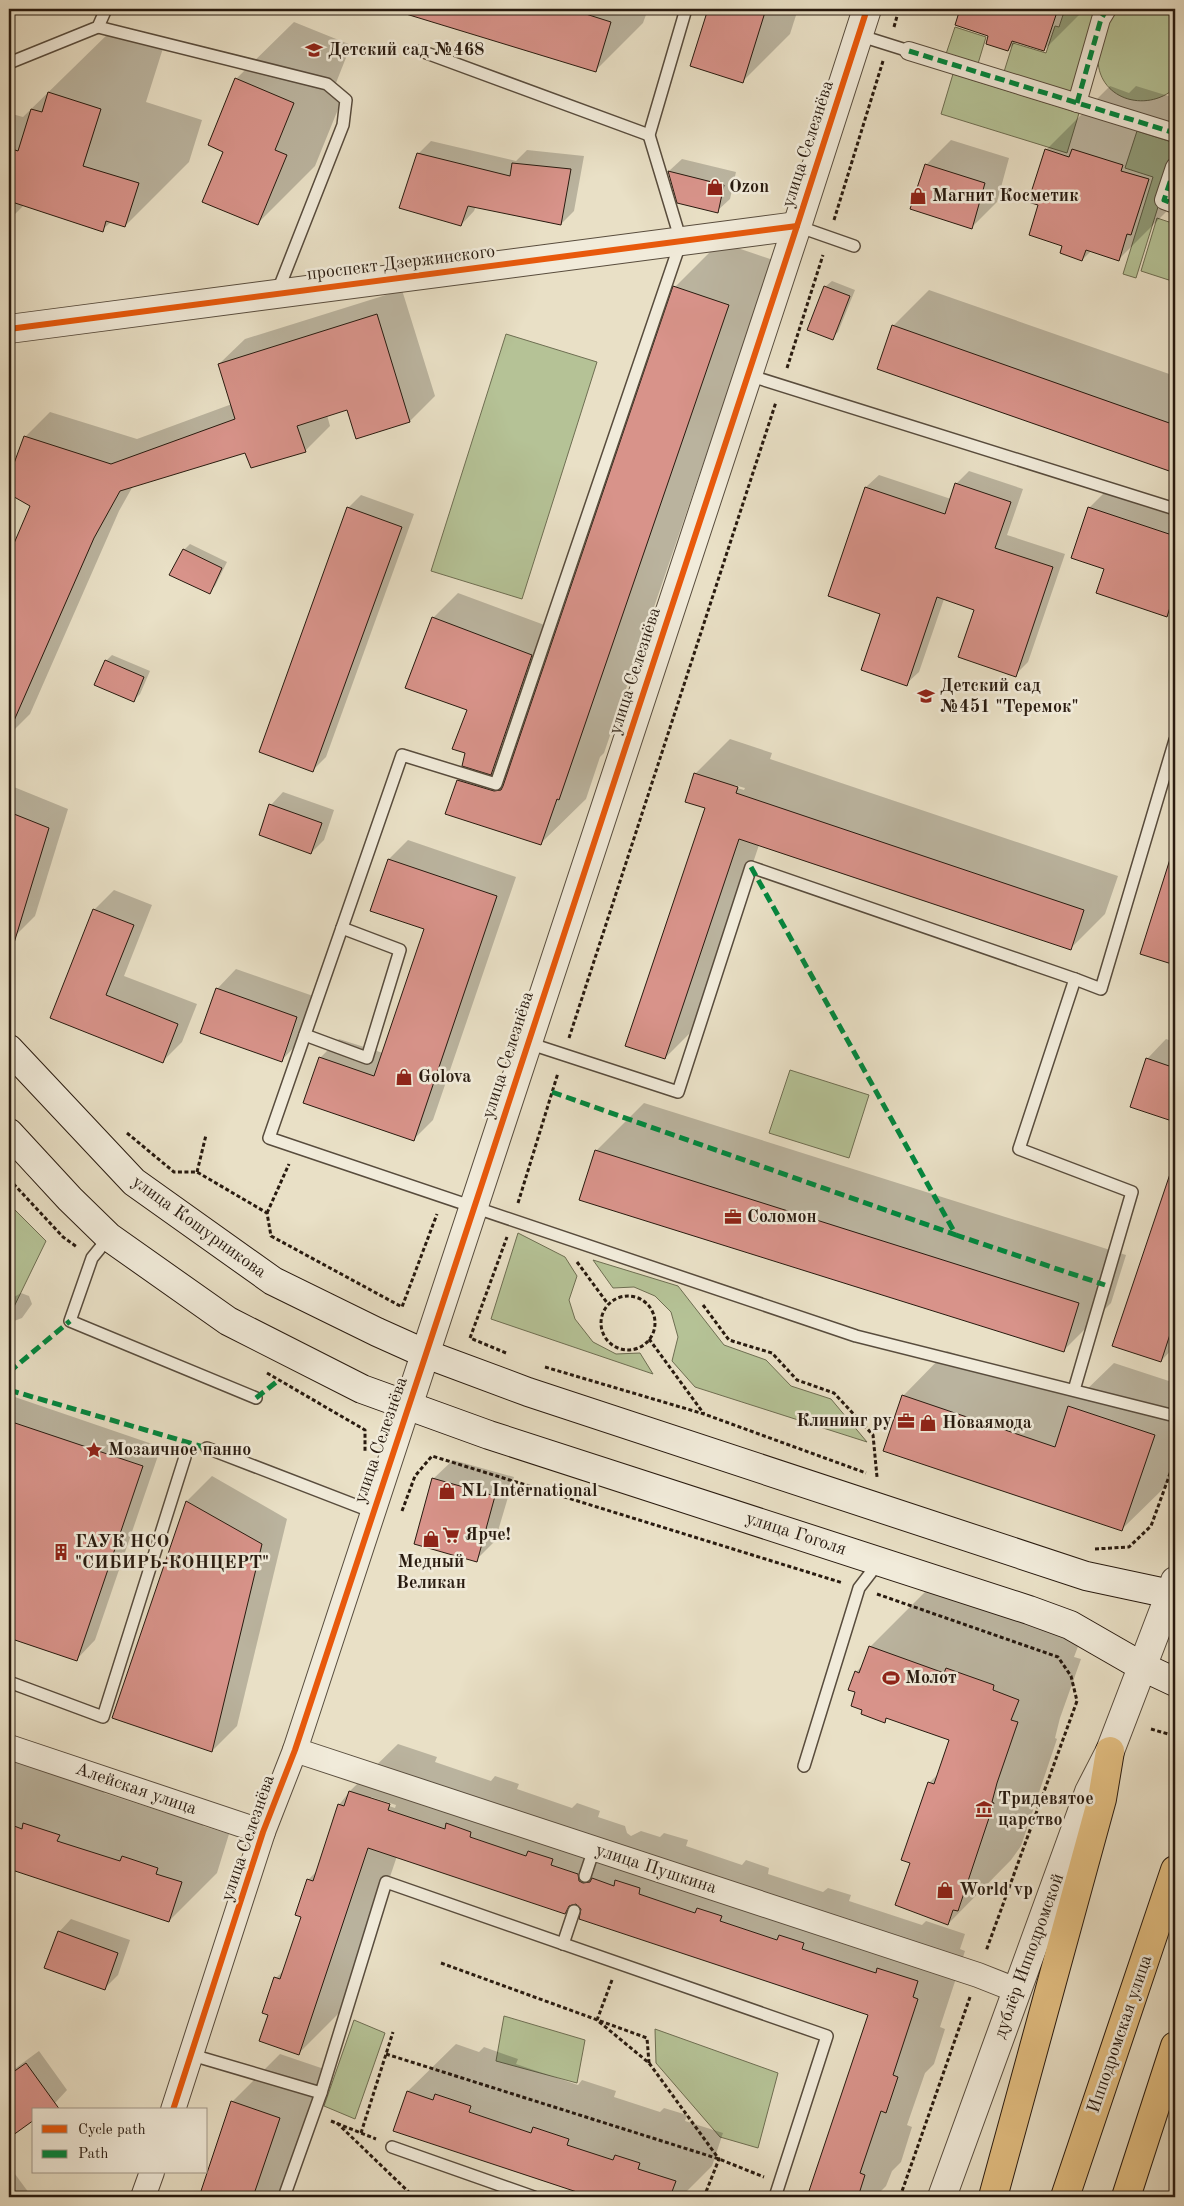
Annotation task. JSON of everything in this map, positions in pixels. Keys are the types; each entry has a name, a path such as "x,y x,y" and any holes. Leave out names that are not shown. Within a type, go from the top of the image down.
{"highway":[{"path":"992,2197 1102,1798 1110,1751"},
{"name":"Ипподромская улица","path":"1065,2197 1175,1870"},
{"path":"1126,2197 1175,2046"}],"street":[{"name":"улица Селезнёва","path":"174,2108 263,1832 295,1750 426,1354 867,9"},
{"path":"1077,103 1102,20 1108,9"},
{"path":"909,51 1175,132"},
{"path":"1175,167 1164,200 1175,204"},
{"name":"проспект Дзержинского","path":"9,329 797,226"},
{"name":"улица Кошурникова","path":"9,1049 134,1182 273,1281 426,1354"},
{"path":"9,1133 70,1199 109,1237 228,1321 362,1388 408,1406"},
{"path":"426,1354 548,1398 1086,1576 1174,1590 1142,1667"},
{"name":"улица Гоголя","path":"408,1406 488,1435 1030,1610 1070,1625 1142,1667 1175,1682"},
{"name":"дублёр Ипподромской","path":"942,2197 1089,1792 1110,1751 1142,1667"},
{"name":"Алейская улица","path":"9,1746 263,1832"},
{"name":"улица Пушкина","path":"295,1750 978,1974 1016,1990"},
{"path":"143,2197 151,2174"}],"lane":[{"path":"98,27 106,9"},
{"path":"686,9 649,135 681,241 496,784 402,755 269,1138 856,1336 1175,1416"},
{"path":"9,63 98,27 327,84 346,100 343,125 276,294"},
{"path":"858,35 909,51"},
{"path":"421,51 649,135"},
{"path":"797,226 854,246"},
{"path":"748,375 1175,509"},
{"path":"528,1043 678,1092 751,867 1101,989 1175,740"},
{"path":"305,1035 367,1058 400,950 342,928"},
{"path":"1074,1390 1132,1192 1019,1149 1075,980"},
{"path":"109,1237 92,1258 70,1320 256,1398"},
{"path":"207,1448 373,1512"},
{"path":"9,1682 103,1717 185,1457"},
{"path":"804,1766 859,1588 879,1562"},
{"path":"585,1876 594,1849"},
{"path":"284,2197 321,2093 386,1882 827,2036 775,2197"},
{"path":"563,1944 574,1911"},
{"path":"192,2054 321,2093"},
{"path":"392,2147 534,2197"}],"path":[{"path":"513,1356 470,1338 513,1220 564,1055 782,386 899,9"},
{"path":"123,1129 174,1172 197,1172 267,1213"},
{"path":"197,1172 206,1135"},
{"path":"297,1148 267,1213 271,1236 402,1307 444,1197"},
{"path":"683,1279 729,1340 772,1354 797,1380 834,1393 873,1435 877,1477"},
{"path":"624,1296 642,1299 653,1313 654,1332 649,1339 635,1349 626,1350 610,1344 601,1328 600,1320 608,1304 624,1296"},
{"path":"649,1339 704,1414"},
{"path":"539,1365 704,1414 887,1480"},
{"path":"401,1513 415,1476 432,1456 859,1588 1058,1656 1071,1676 1077,1701 900,2197"},
{"path":"1088,1546 1097,1549 1129,1547 1151,1526 1175,1460"},
{"path":"1151,1729 1175,1736"},
{"path":"441,1963 646,2038 649,2063"},
{"path":"596,2020 618,1963"},
{"path":"596,2020 649,2063 719,2159"},
{"path":"361,2133 393,2032"},
{"path":"386,2054 719,2159 780,2183"},
{"path":"313,2115 337,2123 392,2147"},
{"path":"337,2123 414,2197"},
{"path":"704,2197 719,2159"}],"green space":[{"path":"1065,9 1098,9 1071,96 1003,75 1013,43 1046,53 1055,26 1059,27"},
{"path":"1115,9 1175,9 1175,88 1163,96 1137,101 1125,98 1114,92 1105,83 1100,71 1098,56 1104,32"},
{"path":"955,27 986,37 977,67 945,57"},
{"path":"953,74 1079,113 1067,153 941,114"},
{"path":"1137,131 1175,143 1175,152 1136,278 1123,274 1153,177 1125,168"},
{"path":"1157,218 1175,224 1175,282 1141,271"},
{"path":"506,334 597,362 522,599 431,571"},
{"path":"790,1070 869,1095 849,1158 769,1133"},
{"path":"9,1204 46,1241 9,1317"},
{"path":"518,1233 565,1257 577,1276 569,1300 575,1319 593,1342 616,1354 640,1353 653,1374 491,1319"},
{"path":"593,1260 678,1286 724,1345 766,1360 791,1386 831,1399 867,1442 695,1387 672,1361 678,1337 671,1312 655,1296 634,1287 613,1288"},
{"path":"504,2016 585,2040 577,2083 496,2061"},
{"path":"354,2020 385,2033 355,2119 324,2106"},
{"path":"655,2029 778,2073 758,2148 720,2137 656,2063"}],"building":[{"path":"407,9 570,9 611,22 596,72 406,14"},
{"path":"708,9 766,9 743,83 690,66"},
{"path":"960,9 1058,9 1044,51 1012,41 1008,51 986,44 988,36 955,25"},
{"path":"235,78 294,103 275,150 287,155 258,225 202,202 223,152 208,145"},
{"path":"48,92 101,109 83,166 139,183 125,227 106,221 103,232 9,201 9,148 18,151 31,109 42,112"},
{"path":"1045,149 1069,157 1072,149 1123,165 1121,171 1149,179 1131,235 1127,234 1119,261 1086,250 1082,261 1060,253 1062,246 1029,235 1038,205 1028,202"},
{"path":"417,153 510,176 512,163 571,169 561,225 468,206 461,226 399,208"},
{"path":"925,164 985,183 972,229 910,209"},
{"path":"668,171 724,185 718,213 677,203"},
{"path":"673,286 729,305 559,800 557,799 541,845 445,814 457,780 494,791 501,790 503,786"},
{"path":"824,286 850,296 833,340 807,330"},
{"path":"377,314 410,422 356,439 347,410 297,426 306,452 251,468 245,453 120,491 94,538 9,732 9,555 30,506 9,494 9,477 24,436 111,464 235,419 218,364"},
{"path":"892,325 1175,425 1175,473 877,369"},
{"path":"955,483 1011,502 995,548 1053,567 1016,677 958,657 974,610 937,597 907,686 861,670 880,614 828,596 865,487 945,514"},
{"path":"347,507 402,527 313,772 259,752"},
{"path":"1088,507 1175,536 1175,591 1167,617 1096,593 1104,569 1071,558"},
{"path":"183,549 222,568 210,594 169,575"},
{"path":"432,617 532,655 491,775 462,766 465,753 452,749 467,710 405,688"},
{"path":"105,660 144,677 134,702 94,685"},
{"path":"694,773 738,787 736,793 1084,910 1071,950 739,839 665,1059 625,1046 705,808 685,802"},
{"path":"269,804 322,823 311,854 259,835"},
{"path":"9,812 49,828 14,943 9,943"},
{"path":"1171,856 1175,857 1175,965 1140,954"},
{"path":"388,859 497,896 414,1141 303,1103 319,1057 374,1076 424,929 370,911"},
{"path":"93,909 134,925 106,995 178,1024 163,1063 50,1018"},
{"path":"216,988 297,1017 282,1062 200,1033"},
{"path":"1146,1058 1175,1068 1175,1122 1130,1107"},
{"path":"595,1150 1079,1303 1064,1352 579,1200"},
{"path":"1172,1168 1175,1168 1175,1319 1161,1362 1112,1346"},
{"path":"902,1395 1055,1447 1068,1406 1155,1435 1122,1531 883,1451"},
{"name":"ГАУК НСО \"СИБИРЬ-КОНЦЕРТ\"","path":"9,1421 143,1466 77,1661 9,1638"},
{"path":"432,1478 495,1496 477,1562 414,1544"},
{"path":"186,1501 262,1544 212,1752 112,1718"},
{"path":"869,1646 944,1673 946,1668 994,1685 993,1690 1019,1700 1011,1720 1018,1722 997,1783 992,1802 994,1803 958,1911 953,1910 948,1925 895,1905 910,1863 901,1860 928,1782 934,1784 949,1740 886,1718 885,1723 861,1714 862,1710 851,1706 855,1692 848,1690 855,1671 859,1673"},
{"path":"349,1791 390,1804 388,1810 445,1829 446,1823 471,1832 470,1837 526,1856 528,1851 553,1859 551,1865 578,1874 579,1881 583,1883 590,1882 592,1878 614,1886 615,1880 640,1888 639,1894 695,1913 697,1908 722,1916 720,1921 777,1940 779,1935 804,1943 802,1949 876,1973 877,1968 918,1981 913,1997 918,1999 893,2075 898,2077 886,2113 881,2111 860,2173 865,2175 858,2197 807,2197 868,2015 579,1919 581,1909 576,1904 569,1906 565,1914 368,1848 299,2055 259,2041 268,2015 262,2013 274,1977 280,1979 301,1917 295,1915 307,1879 313,1881 338,1804 344,1806"},
{"path":"23,1823 60,1835 57,1841 120,1861 122,1856 158,1868 156,1874 182,1882 169,1922 9,1869 9,1824 22,1829"},
{"path":"58,1931 118,1953 105,1990 44,1968"},
{"path":"26,2063 59,2108 32,2108 32,2121 9,2138 9,2075"},
{"path":"407,2091 433,2100 435,2094 471,2106 469,2112 531,2133 533,2127 569,2139 567,2145 613,2160 615,2155 640,2163 638,2169 676,2181 670,2197 592,2197 393,2131"},
{"path":"231,2101 280,2118 253,2197 199,2197"}],"marked path":[{"path":"1077,103 1101,19 1107,9"},
{"path":"909,51 1175,133"},
{"path":"1175,167 1164,200 1175,204"},
{"path":"751,867 956,1235 1105,1285"},
{"path":"552,1092 956,1235"},
{"path":"9,1372 70,1321"},
{"path":"256,1398 279,1380"},
{"path":"9,1390 207,1448"}],"cycle path":[{"path":"174,2108 263,1832 295,1750 426,1354 867,9"},
{"path":"9,329 797,226"}],"place":[{"name":"Детский сад №468","path":"314,50"},
{"name":"Ozon","path":"715,187"},
{"name":"Магнит Косметик","path":"918,196"},
{"name":"Детский сад №451 \"Теремок\"","path":"926,696"},
{"name":"Golova","path":"404,1077"},
{"name":"Соломон","path":"733,1217"},
{"name":"Клининг ру","path":"906,1421"},
{"name":"Новаямода","path":"928,1423"},
{"name":"Мозаичное панно","path":"94,1450"},
{"name":"NL International","path":"447,1491"},
{"name":"Ярче!","path":"451,1535"},
{"name":"Медный Великан","path":"431,1539"},
{"name":"ГАУК НСО \"СИБИРЬ-КОНЦЕРТ\"","path":"61,1552"},
{"name":"Молот","path":"891,1678"},
{"name":"Тридевятое царство","path":"984,1809"},
{"name":"World vp","path":"945,1890"}]}
